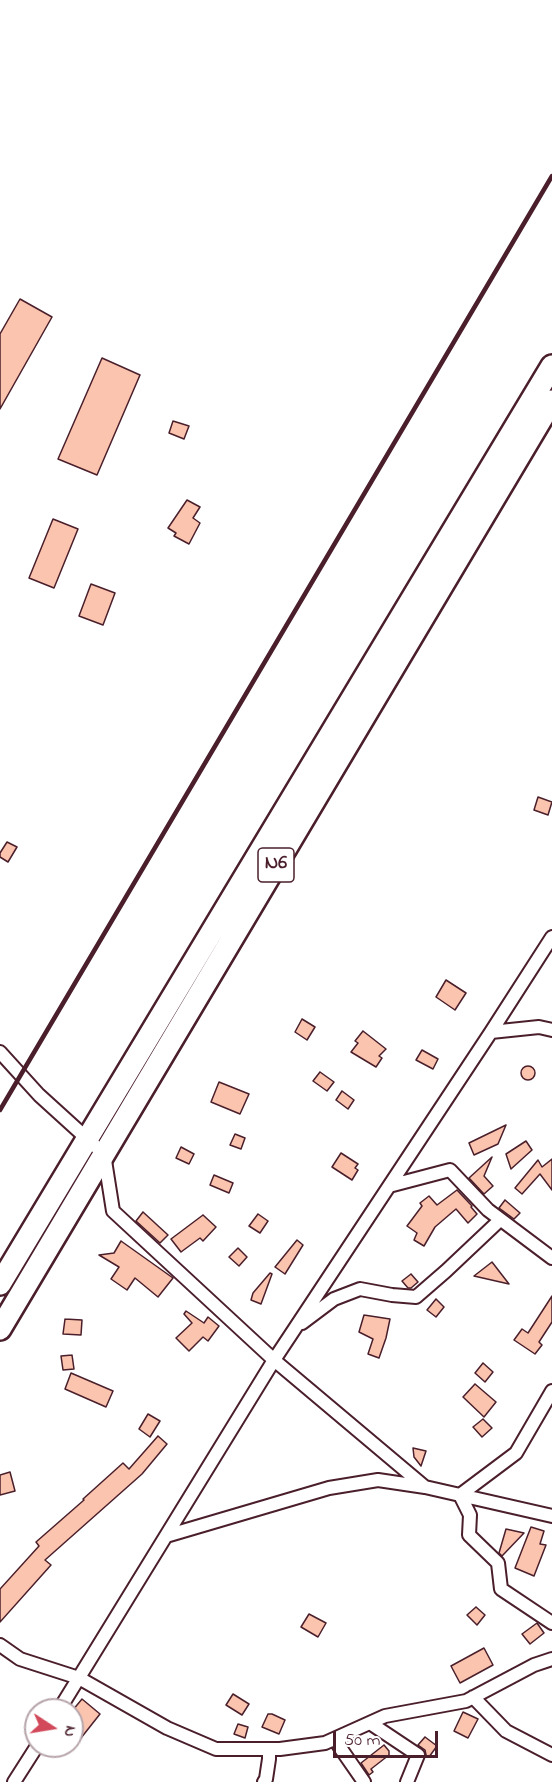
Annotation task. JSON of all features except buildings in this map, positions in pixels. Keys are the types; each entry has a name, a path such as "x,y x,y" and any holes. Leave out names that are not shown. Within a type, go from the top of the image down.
{"highway":[{"name":"N6","path":"0,1284 552,366"},
{"name":"N6","path":"0,1329 552,401"}],"street":[{"path":"66,1698 274,1360 492,1032 552,937"},
{"path":"492,1032 539,1027 552,1030"},
{"path":"0,1052 39,1095 104,1154 113,1211 274,1360 425,1487"},
{"path":"389,1186 450,1170 488,1210 552,1258"},
{"path":"295,1328 334,1299 360,1289 416,1297 501,1220"},
{"path":"460,1495 516,1453 552,1391"},
{"path":"166,1536 329,1488 378,1480 425,1487 552,1516"},
{"path":"460,1495 470,1515 469,1535 498,1563 501,1589 552,1623"},
{"path":"0,1646 20,1659 79,1678 167,1728 216,1749 269,1749 325,1743 385,1716 466,1701 534,1665 552,1659"},
{"path":"473,1697 506,1731 552,1755"},
{"path":"370,1723 418,1755 407,1782"},
{"path":"336,1738 364,1782"},
{"path":"264,1782 269,1749"},
{"path":"14,1782 29,1758"}],"railway":[{"path":"0,1110 552,176"}]}
